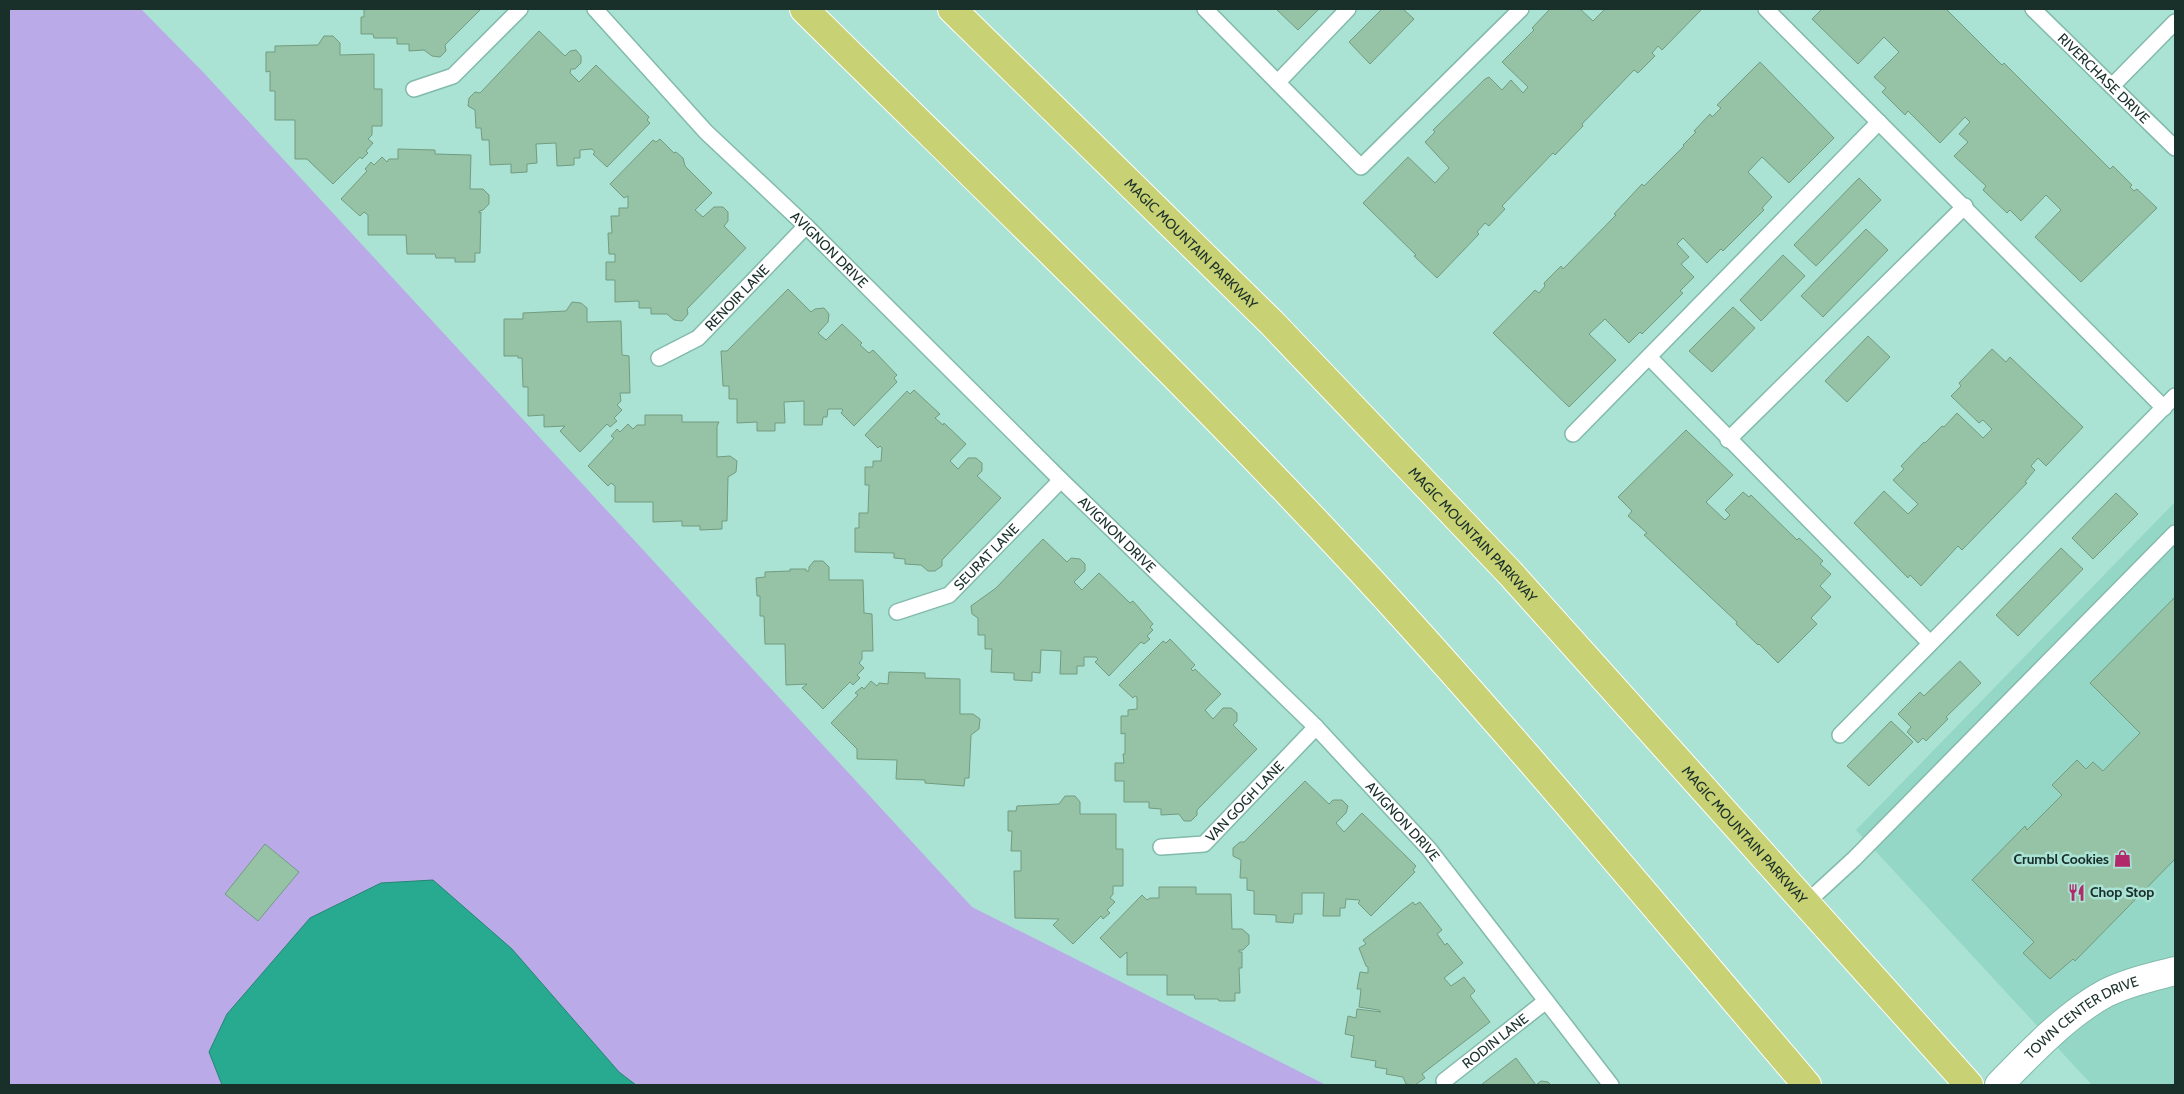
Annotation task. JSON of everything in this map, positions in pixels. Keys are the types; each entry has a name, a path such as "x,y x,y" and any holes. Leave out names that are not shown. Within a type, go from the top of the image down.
{"main road":[{"path":"804,9 1216,416 1349,557 1479,702 1807,1085"},
{"name":"MAGIC MOUNTAIN PARKWAY","path":"952,9 1279,330 1510,573 1969,1085"}],"street":[{"name":"TOWN CENTER DRIVE","path":"1999,1085 2056,1031 2082,1009 2106,993 2138,980 2175,971"}],"lane":[{"path":"414,90 453,76 520,9"},
{"name":"AVIGNON DRIVE","path":"595,9 706,132 806,226 1061,480 1316,727 1429,849 1611,1085"},
{"path":"1205,9 1361,167 1521,9"},
{"path":"1278,82 1348,9"},
{"path":"1766,9 1965,206 2164,408"},
{"name":"RIVERCHASE DRIVE","path":"2033,9 2175,148"},
{"path":"2112,86 2175,22"},
{"path":"1573,434 1879,122"},
{"path":"1728,440 1965,206"},
{"name":"RENOIR LANE","path":"659,358 698,338 806,226"},
{"path":"1649,357 1728,440 1930,643"},
{"path":"1840,735 2175,396"},
{"name":"SEURAT LANE","path":"897,612 949,595 1061,480"},
{"path":"1805,904 1862,852 2175,533"},
{"name":"VAN GOGH LANE","path":"1160,847 1204,844 1316,727"},
{"name":"RODIN LANE","path":"1444,1081 1546,1001"}],"shaded area":[{"path":"9,9 141,9 203,72 972,907 1326,1085 9,1085"},
{"path":"2175,502 2175,1085 2092,1085 1856,830"},
{"path":"433,880 512,949 619,1072 636,1085 222,1085 209,1052 227,1014 310,918 381,883"}],"building":[{"path":"364,9 481,9 445,45 446,51 440,57 432,56 424,50 409,51 409,44 397,44 397,38 374,38 373,34 361,34 361,17 364,17"},
{"path":"1276,9 1319,9 1298,30"},
{"path":"1382,9 1403,9 1414,19 1370,64 1349,42"},
{"path":"1550,9 1580,9 1593,21 1605,9 1702,9 1662,50 1658,46 1652,53 1655,56 1638,73 1634,70 1555,155 1553,153 1502,206 1505,209 1489,226 1485,223 1477,232 1479,234 1437,278 1363,203 1408,157 1435,183 1449,168 1425,142 1435,132 1433,130 1485,79 1489,77 1502,90 1511,80 1523,93 1528,87 1502,62 1534,30 1532,28"},
{"path":"1822,9 1948,9 2002,65 2004,63 2110,169 2113,166 2132,185 2130,187 2134,191 2137,189 2157,208 2081,282 2035,237 2061,210 2046,195 2021,221 2010,210 2007,213 1983,190 1986,186 1954,156 1968,142 1959,134 1970,122 1965,117 1940,143 1908,111 1905,115 1882,92 1886,88 1874,77 1899,52 1884,37 1858,64 1812,19"},
{"path":"539,31 565,56 570,51 576,50 581,56 581,63 575,69 571,69 570,73 579,82 596,65 649,117 647,120 650,123 607,167 593,154 595,152 592,149 580,150 580,158 574,158 574,165 557,166 556,143 536,144 537,163 527,164 527,172 511,173 511,164 490,165 489,140 482,140 481,128 476,128 475,110 468,106 469,98 475,92 480,93"},
{"path":"324,36 333,36 340,43 340,55 374,54 374,89 382,89 382,126 372,126 372,135 368,139 373,143 366,151 368,153 362,159 360,157 333,184 307,159 295,159 295,120 275,120 275,91 270,91 270,71 266,72 266,52 275,52 275,46 318,45"},
{"path":"1760,62 1834,138 1789,183 1762,157 1748,172 1772,197 1762,208 1764,210 1723,251 1721,249 1707,263 1683,238 1677,244 1689,257 1681,264 1694,277 1680,291 1683,293 1642,334 1640,332 1629,343 1605,319 1589,334 1616,360 1569,407 1493,333 1535,290 1539,293 1545,286 1544,283 1561,266 1563,269 1616,215 1614,214 1642,184 1644,186 1684,146 1696,132 1694,131 1710,114 1712,117 1721,108 1717,105"},
{"path":"660,139 674,153 676,152 683,158 685,166 712,193 695,210 703,217 714,207 723,207 728,212 728,221 724,226 746,248 687,309 688,314 682,321 674,320 667,314 651,314 651,308 639,308 639,301 615,302 615,280 606,280 606,262 615,262 615,254 609,254 608,233 612,233 611,216 619,216 619,208 628,208 628,196 624,198 610,184 653,140 656,142"},
{"path":"398,149 435,150 435,154 471,155 470,189 483,189 489,195 489,204 479,211 479,213 481,212 480,253 475,253 475,262 455,262 455,258 436,258 435,254 407,254 406,235 368,235 368,215 364,212 360,216 341,199 367,171 365,169 371,162 374,165 382,157 387,162 389,159 398,159"},
{"path":"1859,178 1881,200 1816,266 1794,245"},
{"path":"1866,229 1888,250 1823,317 1801,296"},
{"path":"1783,255 1805,276 1761,321 1740,300"},
{"path":"788,289 811,312 815,309 824,308 829,314 828,322 818,333 826,340 842,324 862,343 860,345 869,353 873,350 897,375 894,378 897,382 854,426 841,413 842,409 828,409 827,417 823,417 822,425 804,425 804,401 784,402 785,423 775,423 775,431 757,431 757,422 737,423 737,399 729,399 729,386 723,386 721,351 727,351"},
{"path":"572,302 581,303 587,308 587,322 621,321 622,355 629,356 630,393 620,393 621,401 617,405 622,410 614,418 617,421 610,427 607,424 580,452 560,431 565,426 544,427 544,415 528,416 528,387 523,387 522,358 518,358 518,356 504,356 504,319 523,319 523,313 566,311"},
{"path":"1733,307 1755,328 1712,372 1689,351"},
{"path":"1868,336 1890,357 1847,402 1825,381"},
{"path":"1992,349 2006,362 2010,357 2083,427 2046,466 2038,458 2031,466 2035,470 2025,482 2027,483 1962,550 1958,546 1921,586 1910,575 1908,578 1854,523 1884,491 1908,514 1918,504 1893,480 1904,469 1901,466 1924,442 1942,426 1944,427 1957,413 1983,438 1992,429 1983,420 1979,423 1951,396 1961,386 1959,383"},
{"path":"914,390 940,414 935,418 943,425 944,423 966,444 950,461 958,469 968,458 976,458 982,463 982,471 977,476 1001,498 942,560 942,566 935,571 928,571 921,565 905,564 905,559 894,558 894,553 855,552 855,528 859,528 859,513 868,513 869,485 865,485 865,467 873,467 873,461 881,461 882,448 880,446 878,448 865,435 907,391 910,394"},
{"path":"645,415 682,415 682,422 719,422 717,426 717,457 730,456 737,461 736,472 728,477 727,521 722,521 722,529 700,530 700,526 682,526 682,521 653,522 653,502 615,502 615,486 611,483 608,486 588,466 614,438 611,436 617,429 620,432 628,424 633,429 637,425 645,425"},
{"path":"1686,430 1733,475 1706,502 1725,520 1730,515 1725,510 1743,492 1749,497 1751,495 1797,540 1799,538 1823,561 1820,564 1831,574 1820,586 1831,597 1811,618 1817,624 1778,663 1644,535 1647,533 1628,516 1632,511 1618,497"},
{"path":"2116,493 2138,514 2093,559 2072,538"},
{"path":"1043,539 1067,562 1071,558 1080,559 1085,564 1085,571 1074,582 1082,590 1099,573 1130,603 1133,601 1153,624 1150,627 1153,630 1147,636 1150,639 1144,644 1141,642 1109,676 1095,662 1098,659 1096,657 1084,657 1084,666 1077,666 1077,674 1060,674 1061,651 1041,650 1040,673 1032,672 1032,681 1014,680 1014,673 991,672 992,649 985,649 985,635 978,635 978,618 972,614 971,606 996,588"},
{"path":"2061,548 2083,569 2018,636 1996,615"},
{"path":"814,561 823,561 829,567 829,580 863,580 864,613 872,614 873,651 862,651 862,659 859,663 864,668 857,675 860,678 853,685 850,682 823,709 802,688 807,684 786,685 785,644 765,644 764,616 760,616 760,596 757,596 756,578 765,577 765,572 790,571 790,569 806,569 806,571 809,571 809,567"},
{"path":"2175,597 2175,859 2075,961 2073,959 2050,979 2023,953 2034,942 1972,880 2025,826 2027,830 2062,795 2052,785 2077,760 2086,769 2093,762 2103,771 2140,733 2090,683"},
{"path":"1170,639 1195,665 1191,669 1193,671 1195,669 1221,694 1205,710 1213,719 1223,708 1231,708 1237,713 1237,721 1233,725 1257,749 1197,810 1197,815 1191,821 1184,821 1179,814 1161,815 1161,809 1149,808 1149,802 1124,802 1124,781 1115,781 1115,763 1124,763 1123,754 1125,754 1125,733 1121,734 1121,716 1128,716 1128,710 1137,709 1137,697 1133,698 1119,685 1163,641 1166,643"},
{"path":"1960,661 1981,683 1946,717 1948,719 1926,741 1923,738 1918,743 1907,732 1911,727 1898,714 1920,692 1924,696"},
{"path":"889,672 925,673 925,678 960,679 960,714 973,714 980,719 979,729 971,735 969,778 965,778 964,786 925,783 925,780 896,779 897,760 857,759 857,749 831,723 858,695 855,693 862,687 864,689 871,681 877,686 879,683 888,684"},
{"path":"1891,721 1913,742 1869,786 1847,766"},
{"path":"1305,781 1329,804 1333,800 1342,800 1348,806 1346,813 1336,823 1344,832 1362,813 1416,866 1413,870 1415,872 1371,916 1358,903 1359,900 1346,899 1345,908 1340,908 1340,916 1323,916 1324,893 1302,893 1302,914 1294,914 1293,923 1276,922 1276,915 1254,914 1254,891 1247,890 1247,878 1240,878 1241,860 1233,856 1233,848 1240,842 1244,842"},
{"path":"1065,796 1075,796 1080,802 1080,814 1116,814 1116,849 1123,849 1123,886 1113,886 1113,894 1110,898 1115,902 1107,910 1110,913 1103,919 1101,916 1073,944 1053,925 1059,919 1015,918 1014,871 1021,871 1021,851 1011,851 1012,831 1008,831 1008,811 1016,811 1017,806 1059,804"},
{"path":"265,844 299,872 258,921 225,894"},
{"path":"1159,887 1196,887 1196,894 1231,894 1232,929 1242,929 1249,935 1249,944 1243,950 1239,950 1239,952 1242,952 1242,968 1239,968 1240,993 1235,993 1235,1001 1195,999 1194,995 1167,995 1167,975 1127,975 1127,952 1120,958 1100,938 1142,895 1147,900 1159,898"},
{"path":"1413,902 1415,905 1420,902 1442,930 1437,934 1463,963 1444,978 1451,986 1464,977 1475,991 1470,996 1490,1022 1422,1074 1425,1078 1415,1085 1406,1084 1403,1077 1386,1074 1387,1069 1375,1067 1376,1061 1351,1057 1354,1036 1345,1034 1348,1016 1356,1018 1357,1009 1381,1012 1359,1007 1361,989 1357,989 1360,972 1368,973 1368,967 1359,948 1366,944 1363,940"},
{"path":"1516,1058 1536,1085 1481,1085"},
{"path":"1541,1081 1548,1082 1551,1085 1536,1085"}],"place":[{"name":"Crumbl Cookies","path":"2123,859"},
{"name":"Chop Stop","path":"2076,892"}]}
